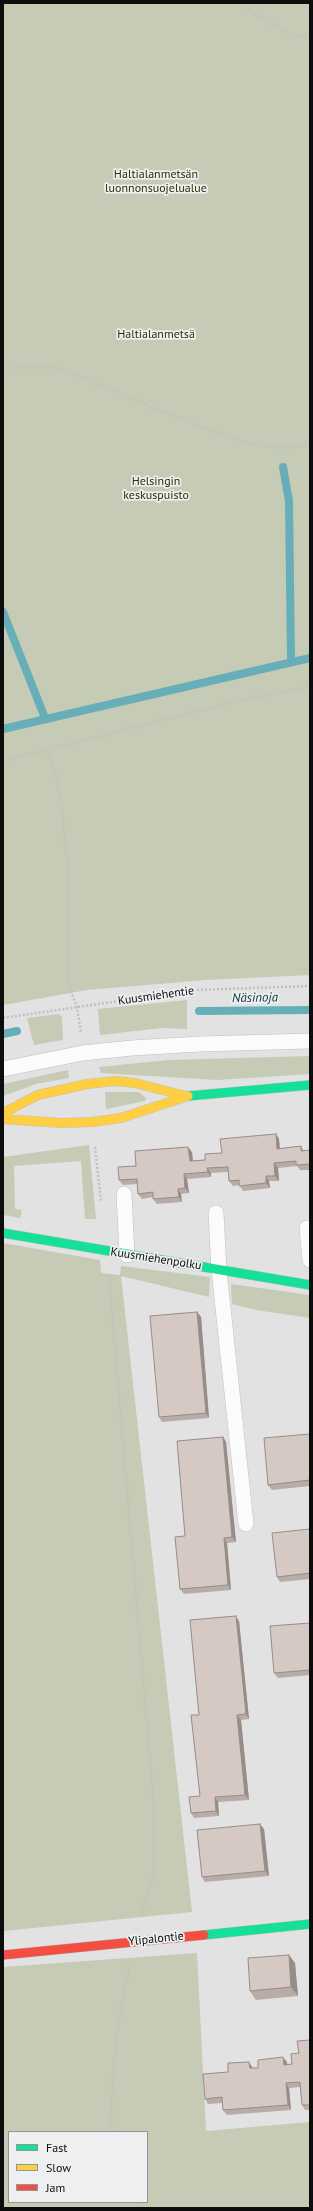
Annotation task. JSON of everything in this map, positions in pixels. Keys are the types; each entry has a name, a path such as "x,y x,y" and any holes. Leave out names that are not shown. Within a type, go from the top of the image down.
{"street":[{"path":"3,1113 45,1094 87,1084 115,1081 135,1083 186,1096"},
{"path":"3,1118 61,1123 92,1122 121,1118 186,1096 310,1085"},
{"name":"Kuusmiehenpolku","path":"3,1233 310,1285"},
{"name":"Ylipalontie","path":"3,1955 310,1924"}],"lane":[{"path":"3,1069 83,1053 132,1048 200,1044 310,1041"},
{"path":"124,1194 127,1255"},
{"path":"216,1214 219,1270 246,1524"},
{"path":"307,1228 310,1260"}],"path":[{"path":"238,3 290,35 310,39"},
{"path":"3,368 49,367 242,442 278,448 310,445"},
{"path":"3,761 241,700 310,687"},
{"path":"48,750 56,773 62,807 70,880 67,981 77,1007"},
{"name":"Kuusmiehentie","path":"3,1018 195,990 310,986"},
{"path":"107,1251 154,1809 154,1877 136,1927 116,2035 110,2126 112,2131"}],"green space":[{"name":"Haltialanmetsä","path":"3,3 310,3 310,975 206,980 87,990 3,1005"},
{"path":"187,1000 187,1029 162,1028 100,1035 98,1009"},
{"path":"59,1014 62,1017 63,1040 34,1045 27,1018"},
{"path":"310,1056 310,1074 217,1080 101,1073 99,1067 168,1060"},
{"path":"68,1070 69,1078 36,1084 3,1096 3,1084"},
{"path":"105,1092 139,1092 146,1098 145,1101 106,1109"},
{"path":"89,1145 96,1219 85,1219 81,1161 14,1166 15,1209 22,1210 20,1218 3,1215 3,1157"},
{"path":"3,1243 100,1260 101,1273 120,1275 121,1266 210,1277 209,1297 121,1276 192,1912 3,1931"},
{"path":"231,1284 310,1295 310,1318 256,1310 232,1304"},
{"path":"197,1953 206,2131 310,2122 310,2208 3,2208 3,1967"}],"building":[{"path":"276,1134 277,1149 301,1146 301,1151 310,1150 310,1164 296,1165 296,1161 274,1163 275,1176 266,1176 266,1183 239,1186 239,1180 229,1181 228,1167 207,1168 208,1172 184,1174 185,1188 178,1189 179,1197 153,1199 153,1192 138,1194 137,1179 119,1180 118,1167 136,1166 135,1151 188,1147 190,1161 205,1160 205,1154 222,1153 220,1139"},
{"path":"197,1312 206,1413 159,1417 150,1316"},
{"path":"310,1434 310,1480 268,1485 264,1438"},
{"path":"223,1437 232,1537 224,1538 228,1585 180,1589 175,1537 185,1536 177,1441"},
{"path":"310,1529 310,1573 277,1577 272,1533"},
{"path":"236,1616 246,1714 237,1715 245,1795 215,1797 216,1811 191,1813 189,1797 200,1796 191,1715 199,1715 190,1620"},
{"path":"310,1623 310,1670 274,1673 270,1626"},
{"path":"260,1824 265,1871 202,1877 197,1830"},
{"path":"289,1955 291,1987 250,1991 248,1958"},
{"path":"310,2040 310,2105 302,2105 300,2082 286,2083 288,2105 223,2110 222,2097 205,2099 203,2074 228,2072 228,2063 249,2062 250,2068 258,2068 258,2060 283,2057 284,2065 292,2064 291,2054 299,2053 297,2041"}],"waterway":[{"path":"283,467 289,501 291,662"},
{"path":"3,612 45,718"},
{"path":"3,729 310,658"},
{"name":"Näsinoja","path":"199,1011 310,1010"},
{"name":"Näsinoja","path":"3,1034 17,1031"}],"traffic: fast":[{"path":"188,1096 310,1085"},
{"path":"3,1233 310,1285"},
{"path":"204,1935 310,1924"}],"traffic: slow":[{"path":"3,1113 38,1095 87,1084 115,1081 135,1083 186,1096"},
{"path":"3,1119 61,1123 92,1122 121,1118 188,1096"}],"traffic: jam":[{"path":"3,1955 204,1935"}],"park label":[{"name":"Haltialanmetsän luonnonsuojelualue","path":"156,182"},
{"name":"Helsingin keskuspuisto","path":"156,489"}]}
